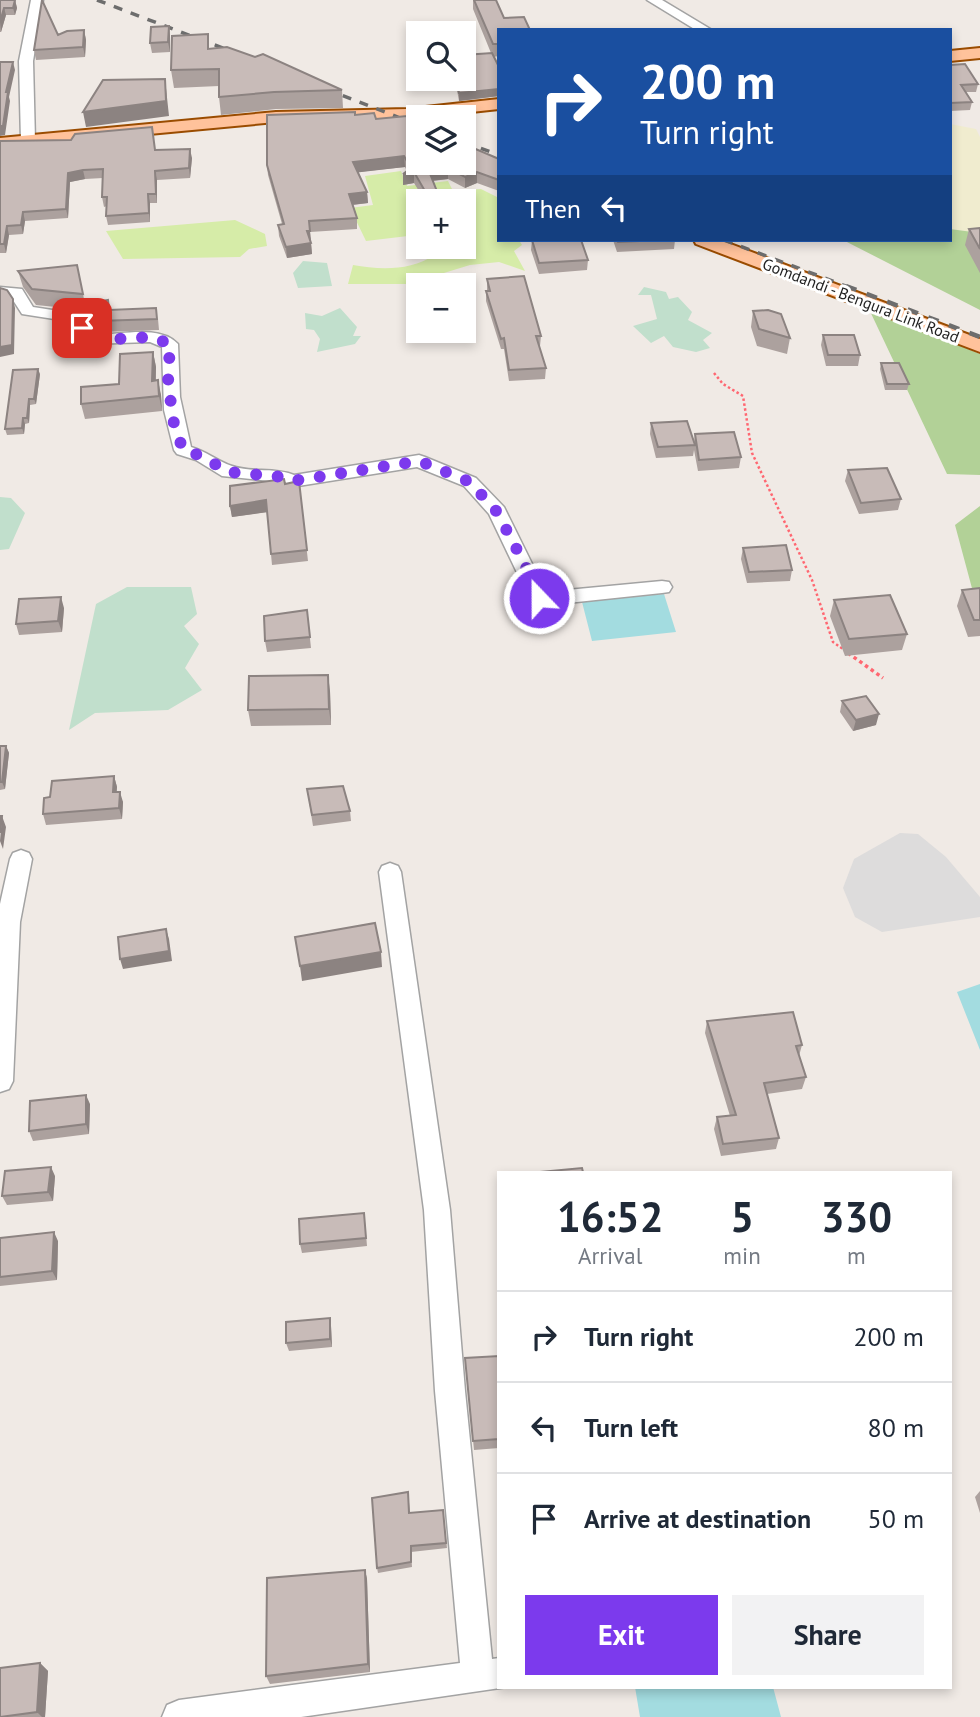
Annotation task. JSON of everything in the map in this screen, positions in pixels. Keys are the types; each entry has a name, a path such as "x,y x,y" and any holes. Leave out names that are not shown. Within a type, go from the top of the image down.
{"main road":[{"path":"952,56 980,53"},
{"path":"0,143 276,117 407,114 497,104"},
{"path":"374,114 406,126"},
{"name":"Gomdandi - Bengura Link Road","path":"708,242 980,346"}],"street":[{"path":"653,0 702,28"},
{"path":"28,141 26,61 33,1"},
{"path":"0,292 16,292 27,311 72,317 95,340 152,337 170,344 168,383 174,424 183,450 202,456 228,472 282,477 292,481 419,461 470,482 481,493 497,512 539,598 662,587"},
{"path":"0,1081 8,922 22,859"},
{"path":"179,1717 488,1676 450,1391 437,1210 390,872"}],"path":[{"path":"714,373 723,384 743,396 752,453 812,580 833,642 883,678"}],"shaded area":[{"path":"952,124 976,129 980,137 980,233 952,229"},
{"path":"900,833 918,834 946,857 980,897 980,917 882,932 855,917 843,888 854,859"}],"green space":[{"path":"401,171 407,186 448,181 452,189 406,189 406,236 366,241 350,208 373,205 365,176"},
{"path":"476,189 481,189 497,197 497,242 520,242 522,245 514,251 525,271 499,262 470,265 444,273 406,273 406,284 348,284 353,265 374,268 405,267 425,260 476,259"},
{"path":"235,220 265,234 267,246 249,249 240,257 123,259 106,231"},
{"path":"952,229 980,233 980,310 847,242 952,242"},
{"path":"303,261 327,263 332,286 298,288 293,273"},
{"path":"644,287 666,292 669,299 678,297 692,312 688,320 712,333 703,340 710,348 696,352 673,347 664,336 651,343 633,326 657,319 651,295 638,295"},
{"path":"868,307 980,354 980,475 947,474"},
{"path":"340,308 357,327 353,336 361,336 355,344 317,352 320,339 314,330 306,329 305,313 322,316"},
{"path":"0,497 11,498 25,513 9,549 0,550"},
{"path":"980,506 980,592 973,592 955,525"},
{"path":"127,587 191,587 197,614 184,626 199,644 185,668 202,690 168,710 95,713 69,730 96,604"}],"water":[{"path":"664,594 676,632 592,641 582,602"},
{"path":"980,984 980,1050 957,992"},
{"path":"635,1689 774,1689 781,1717 640,1717"}],"building":[{"path":"0,0 15,0 13,8 4,8 0,22"},
{"path":"42,0 58,35 67,31 84,30 83,47 34,50"},
{"path":"474,0 496,0 504,18 524,17 529,28 497,28 497,44 493,44"},
{"path":"169,26 168,42 150,43 151,27"},
{"path":"208,34 208,49 227,47 255,57 263,54 342,90 219,97 219,69 171,70 172,36"},
{"path":"492,53 497,63 497,89 459,93 476,91 476,54"},
{"path":"0,62 13,62 6,92 3,126 0,126"},
{"path":"965,64 978,84 961,85 972,102 952,103 952,65"},
{"path":"165,79 166,101 83,112 103,80"},
{"path":"355,112 355,115 374,113 376,119 406,116 406,159 404,156 353,162 367,192 349,194 357,218 309,221 310,231 307,231 311,243 286,247 278,225 284,224 267,165 267,115"},
{"path":"152,127 155,150 190,149 189,168 155,171 156,194 148,194 149,213 106,216 107,197 102,197 103,169 68,173 66,209 23,212 21,225 7,226 4,244 0,244 0,141 71,140 75,134"},
{"path":"476,149 497,158 497,179 477,172"},
{"path":"416,175 431,175 436,189 424,189"},
{"path":"980,228 980,249 969,229"},
{"path":"533,242 582,242 588,260 539,263"},
{"path":"77,265 83,294 32,289 18,271"},
{"path":"524,276 541,336 536,336 546,368 509,370 504,338 501,339 486,291 490,291 487,279"},
{"path":"0,288 7,290 13,299 12,345 0,347"},
{"path":"108,300 109,310 156,308 157,319 98,321 85,304"},
{"path":"768,310 781,314 790,338 759,329 753,311"},
{"path":"823,335 854,335 860,355 828,355"},
{"path":"153,352 152,381 158,380 159,396 81,404 81,387 119,384 120,354"},
{"path":"881,363 899,363 909,384 887,384"},
{"path":"38,369 34,399 29,399 27,418 23,418 22,428 5,429 13,370"},
{"path":"687,421 695,445 658,447 651,423"},
{"path":"734,432 741,457 699,460 695,434"},
{"path":"887,468 901,499 861,503 848,470"},
{"path":"284,479 285,484 299,481 307,550 271,554 266,500 230,506 230,486"},
{"path":"786,545 792,570 749,572 743,548"},
{"path":"980,588 980,620 974,620 962,590"},
{"path":"890,595 907,634 849,639 834,600"},
{"path":"61,597 58,621 16,624 19,599"},
{"path":"307,610 310,637 265,641 264,616"},
{"path":"328,675 329,709 248,710 249,676"},
{"path":"866,696 879,714 856,720 842,701"},
{"path":"0,746 6,746 2,782 0,782"},
{"path":"114,776 113,792 120,792 119,808 43,814 44,798 50,797 52,781"},
{"path":"343,786 350,811 312,815 307,789"},
{"path":"375,923 381,952 300,966 295,937"},
{"path":"166,929 169,951 120,959 118,937"},
{"path":"793,1012 802,1045 796,1046 806,1077 764,1083 779,1138 723,1144 717,1117 736,1115 707,1021"},
{"path":"86,1095 86,1124 29,1131 30,1101"},
{"path":"51,1167 48,1192 2,1196 5,1171"},
{"path":"582,1168 583,1171 550,1171"},
{"path":"364,1213 366,1238 300,1244 299,1219"},
{"path":"54,1232 52,1271 0,1277 0,1238"},
{"path":"330,1318 330,1339 286,1343 286,1322"},
{"path":"497,1356 497,1439 473,1441 465,1358"},
{"path":"408,1492 409,1513 443,1510 446,1543 411,1546 411,1562 377,1568 372,1498"},
{"path":"365,1570 368,1664 266,1676 267,1578"},
{"path":"40,1663 37,1712 0,1717 0,1668"}],"railway":[{"path":"97,0 241,55"},
{"path":"326,89 406,120"},
{"path":"476,146 497,154"},
{"path":"729,242 851,288"},
{"path":"846,286 980,337"}],"route":[{"path":"82,328 95,340 152,337 170,344 168,383 174,424 183,450 202,456 228,472 247,472 292,481 419,461 470,482 497,512 539,598"}]}
